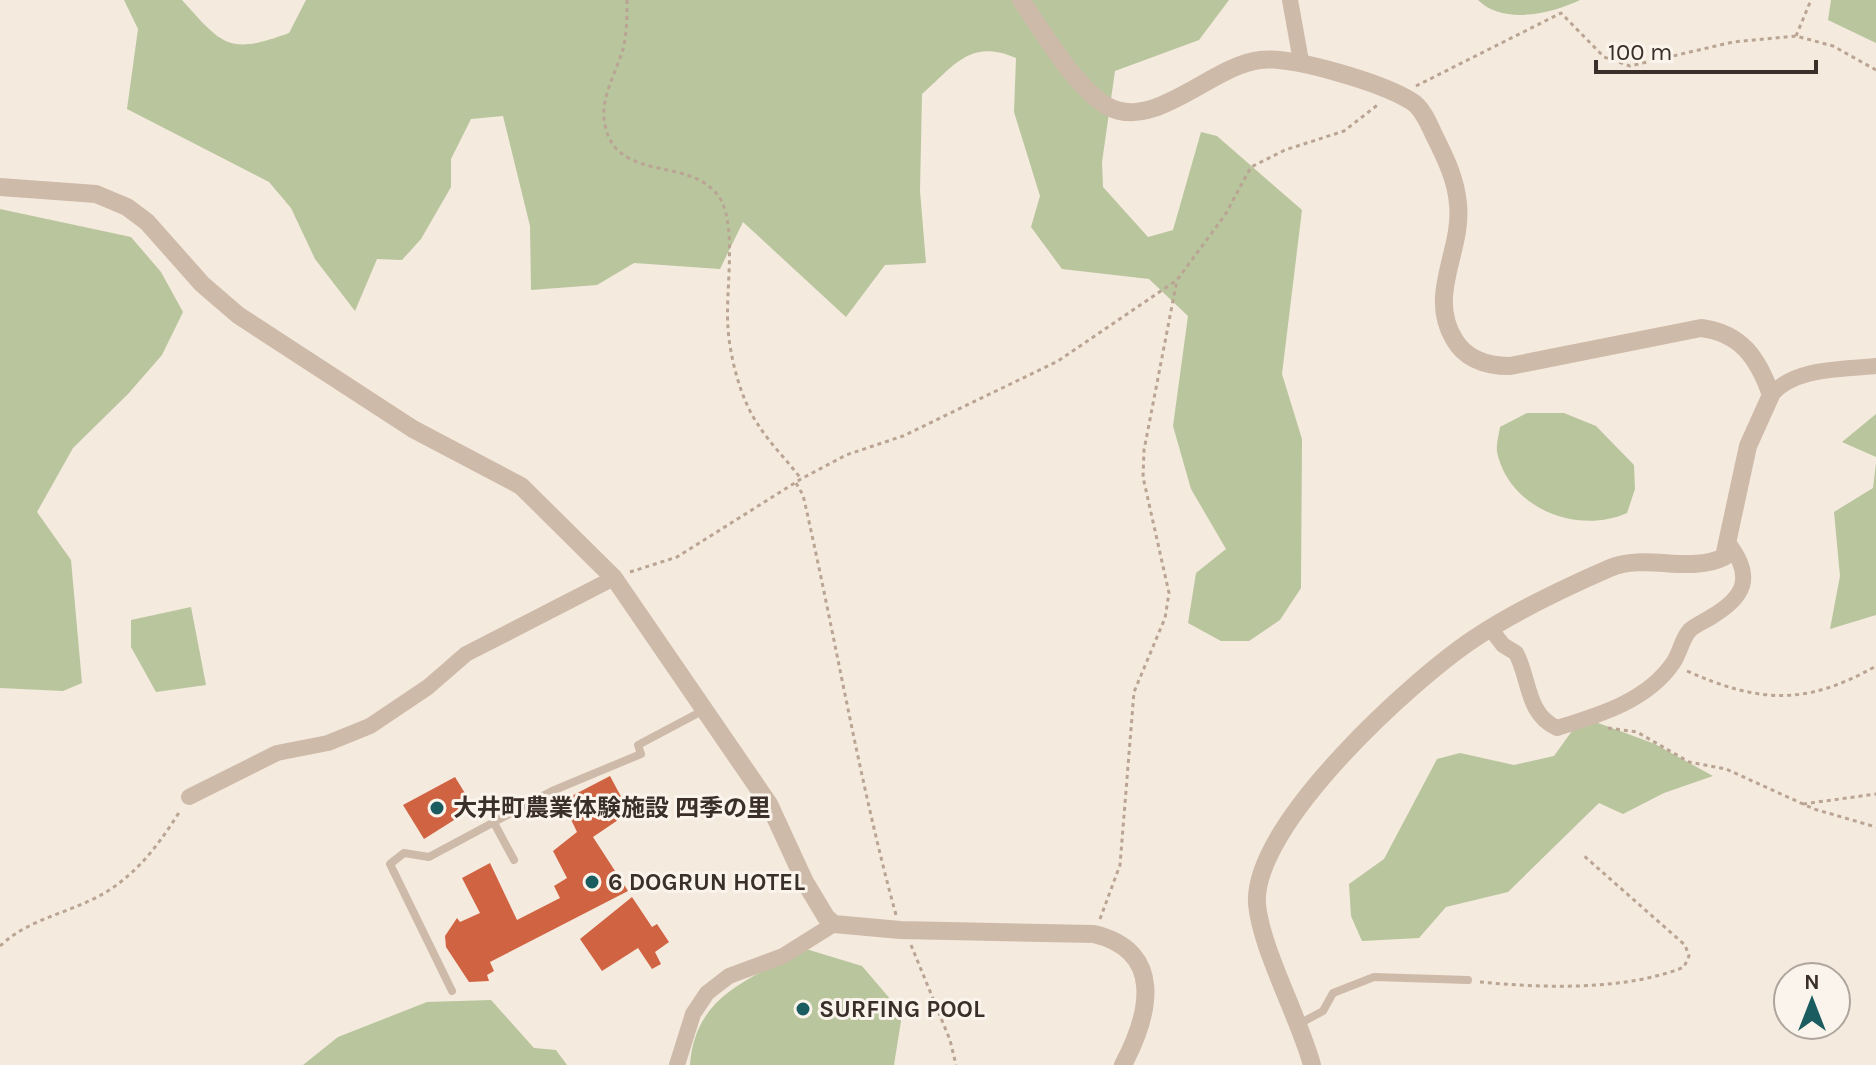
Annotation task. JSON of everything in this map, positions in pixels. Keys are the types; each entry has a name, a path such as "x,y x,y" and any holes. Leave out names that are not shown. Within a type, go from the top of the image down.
{"street":[{"path":"1021,0 1092,94 1123,112 1140,112 1159,106 1244,63 1301,61 1414,102 1426,119 1454,182 1458,217 1442,314 1458,346 1470,357 1489,365 1510,366 1701,328 1729,334 1748,349 1771,395"},
{"path":"1290,0 1301,61"},
{"path":"0,187 96,194 127,207 147,222 202,284 238,315 413,429 507,476 614,578 769,804 805,882 826,917 834,924 904,930 1094,934 1124,944 1133,953 1144,976 1143,1015 1123,1065"},
{"path":"1312,1065 1257,904 1258,886 1268,859 1287,825 1348,748 1449,657 1490,628 1612,567 1642,560 1715,561 1724,557 1748,446 1771,395 1787,381 1805,376 1876,366"},
{"path":"1490,628 1522,663 1533,708 1557,728 1612,711 1634,698 1673,664 1690,630 1735,601 1741,592 1744,571 1729,544"},
{"path":"189,797 277,753 328,743 370,726 428,687 466,654 614,578"},
{"path":"677,1065 693,1014 707,993 729,976 783,956 834,924"}],"lane":[{"path":"452,991 390,864 404,853 429,857 493,821 641,754 638,745 704,710"},
{"path":"493,821 514,860"},
{"path":"1299,1024 1323,1011 1333,993 1374,977 1468,980"}],"path":[{"path":"627,0 622,50 604,108 610,141 631,161 681,173 703,183 720,198 727,217 728,329 733,355 754,419 801,479"},
{"path":"1796,36 1811,0"},
{"path":"614,578 677,557 801,479 846,455 903,436 1058,361 1177,280 1225,215 1251,167 1285,150 1344,131 1381,103 1561,13 1604,57 1630,66 1733,42 1796,36 1833,46 1876,70"},
{"path":"1094,934 1120,865 1134,692 1165,618 1169,593 1143,477 1144,450 1177,280"},
{"path":"796,483 803,495 823,581 879,852 904,930 956,1065"},
{"path":"1673,664 1719,685 1765,698 1781,698 1827,688 1876,666"},
{"path":"1607,728 1619,727 1637,732 1689,762 1726,769 1803,804 1876,827"},
{"path":"1803,804 1876,794"},
{"path":"0,946 28,926 91,901 119,885 148,857 189,797"},
{"path":"1468,980 1536,988 1658,978 1684,967 1689,956 1685,945 1583,855"}],"green space":[{"path":"124,0 182,0 218,36 228,42 253,44 289,33 306,0 1229,0 1199,40 1115,71 1102,162 1103,187 1148,237 1173,230 1201,132 1217,136 1302,210 1282,374 1302,439 1301,588 1280,620 1249,641 1221,641 1188,623 1196,573 1226,549 1191,489 1173,426 1188,316 1149,279 1062,269 1031,227 1040,196 1014,112 1016,58 986,51 974,53 954,65 922,94 920,191 926,263 885,265 846,317 743,222 720,269 634,263 597,285 531,290 530,226 503,116 471,119 451,159 451,187 421,239 402,260 377,259 355,311 315,259 291,208 269,182 127,109 138,29"},
{"path":"1478,0 1580,0 1542,13 1514,15 1488,8"},
{"path":"1831,0 1876,0 1876,43 1828,20"},
{"path":"0,209 131,237 161,272 183,312 162,355 128,394 73,448 37,512 71,560 82,683 63,691 0,688"},
{"path":"1527,413 1564,413 1596,426 1634,465 1635,489 1627,513 1588,521 1567,518 1530,502 1515,489 1504,472 1497,452 1500,427"},
{"path":"1876,414 1876,457 1842,442"},
{"path":"1876,463 1876,615 1830,629 1840,576 1834,512 1873,488"},
{"path":"191,607 206,685 156,692 131,647 131,620"},
{"path":"1582,717 1655,744 1713,776 1664,793 1623,814 1599,803 1508,892 1446,907 1419,938 1362,941 1351,916 1349,884 1384,859 1437,759 1460,753 1514,765 1554,756"},
{"name":"SURFING POOL","path":"806,949 862,966 897,1007 901,1021 894,1065 690,1065 694,1041 702,1021 714,1005 746,980"},
{"path":"491,1000 534,1048 556,1050 567,1065 303,1065 338,1037 427,1002"}],"building":[{"name":"6 DOGRUN HOTEL","path":"610,776 626,806 617,810 621,818 593,837 628,891 490,962 494,971 487,975 489,981 469,982 446,947 445,936 457,918 460,922 480,913 462,878 490,863 517,920 560,898 554,886 567,878 553,851 577,832 562,801"},
{"name":"大井町農業体験施設 四季の里","path":"455,777 471,803 467,806 470,810 424,839 403,805"},
{"path":"632,897 652,927 657,924 669,942 655,952 661,964 652,969 638,948 602,971 580,939"}],"place":[{"name":"大井町農業体験施設 四季の里","path":"437,808"},
{"name":"6 DOGRUN HOTEL","path":"592,882"},
{"name":"SURFING POOL","path":"803,1009"}]}
